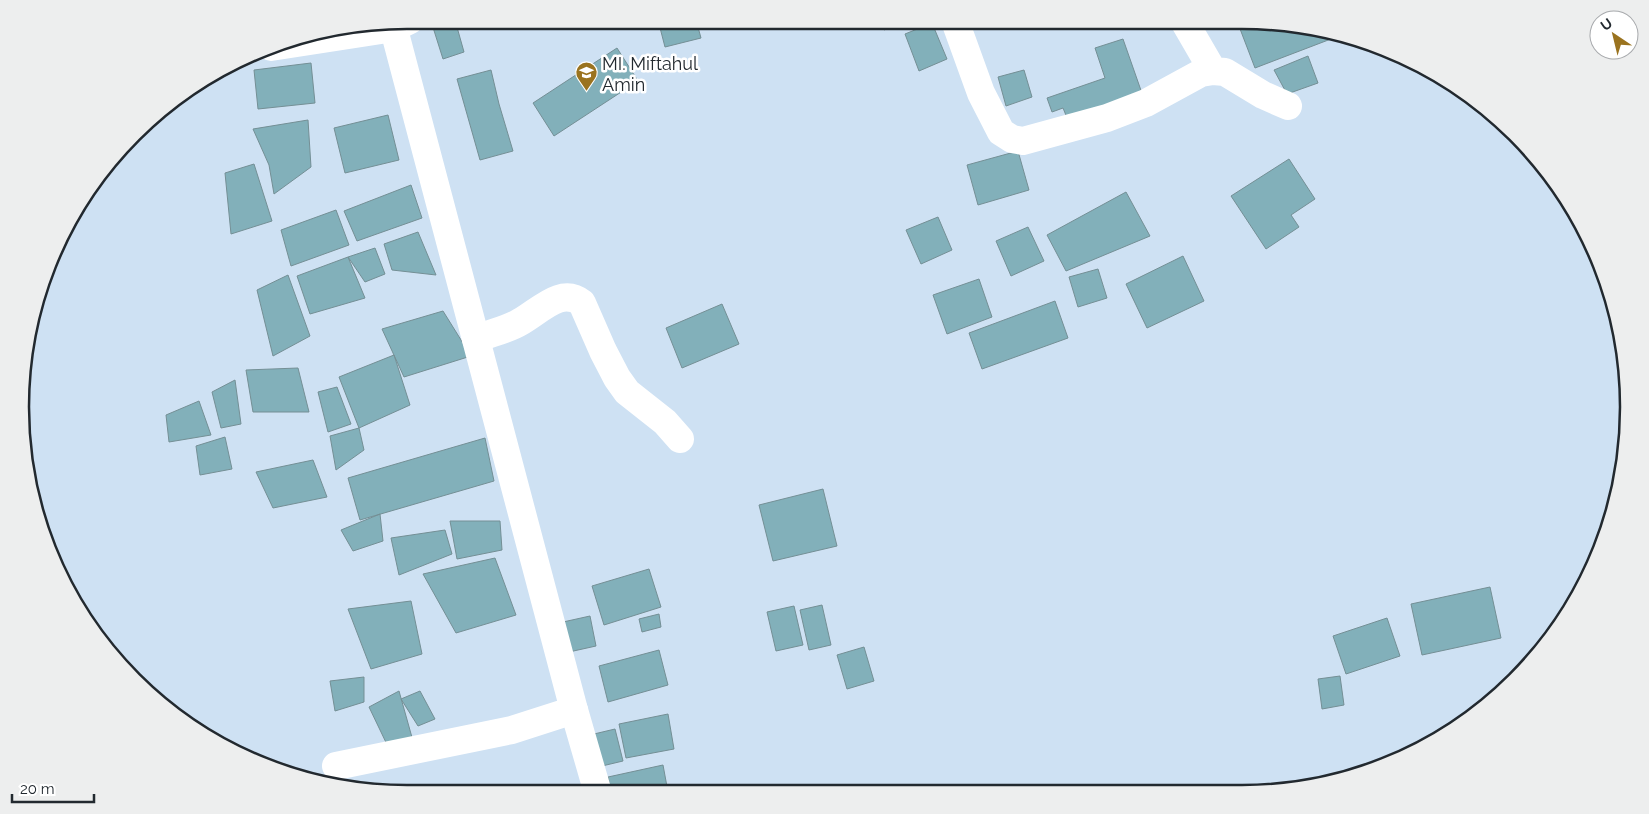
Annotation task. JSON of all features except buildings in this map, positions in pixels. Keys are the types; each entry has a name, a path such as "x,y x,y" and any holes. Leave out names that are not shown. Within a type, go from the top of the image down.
{"street":[{"path":"401,29 476,339 574,710 596,785"},
{"path":"958,29 981,93 1002,132 1012,139 1023,141 1107,118 1146,103 1201,73 1213,71 1225,72 1288,106"},
{"path":"1189,29 1213,71"},
{"path":"476,339 519,323 555,300 567,296 576,298 582,303 603,351 617,378 627,392 665,422 680,439"},
{"path":"333,775 512,730 574,710"}],"place":[{"name":"MI. Miftahul Amin","path":"586,92"}]}
